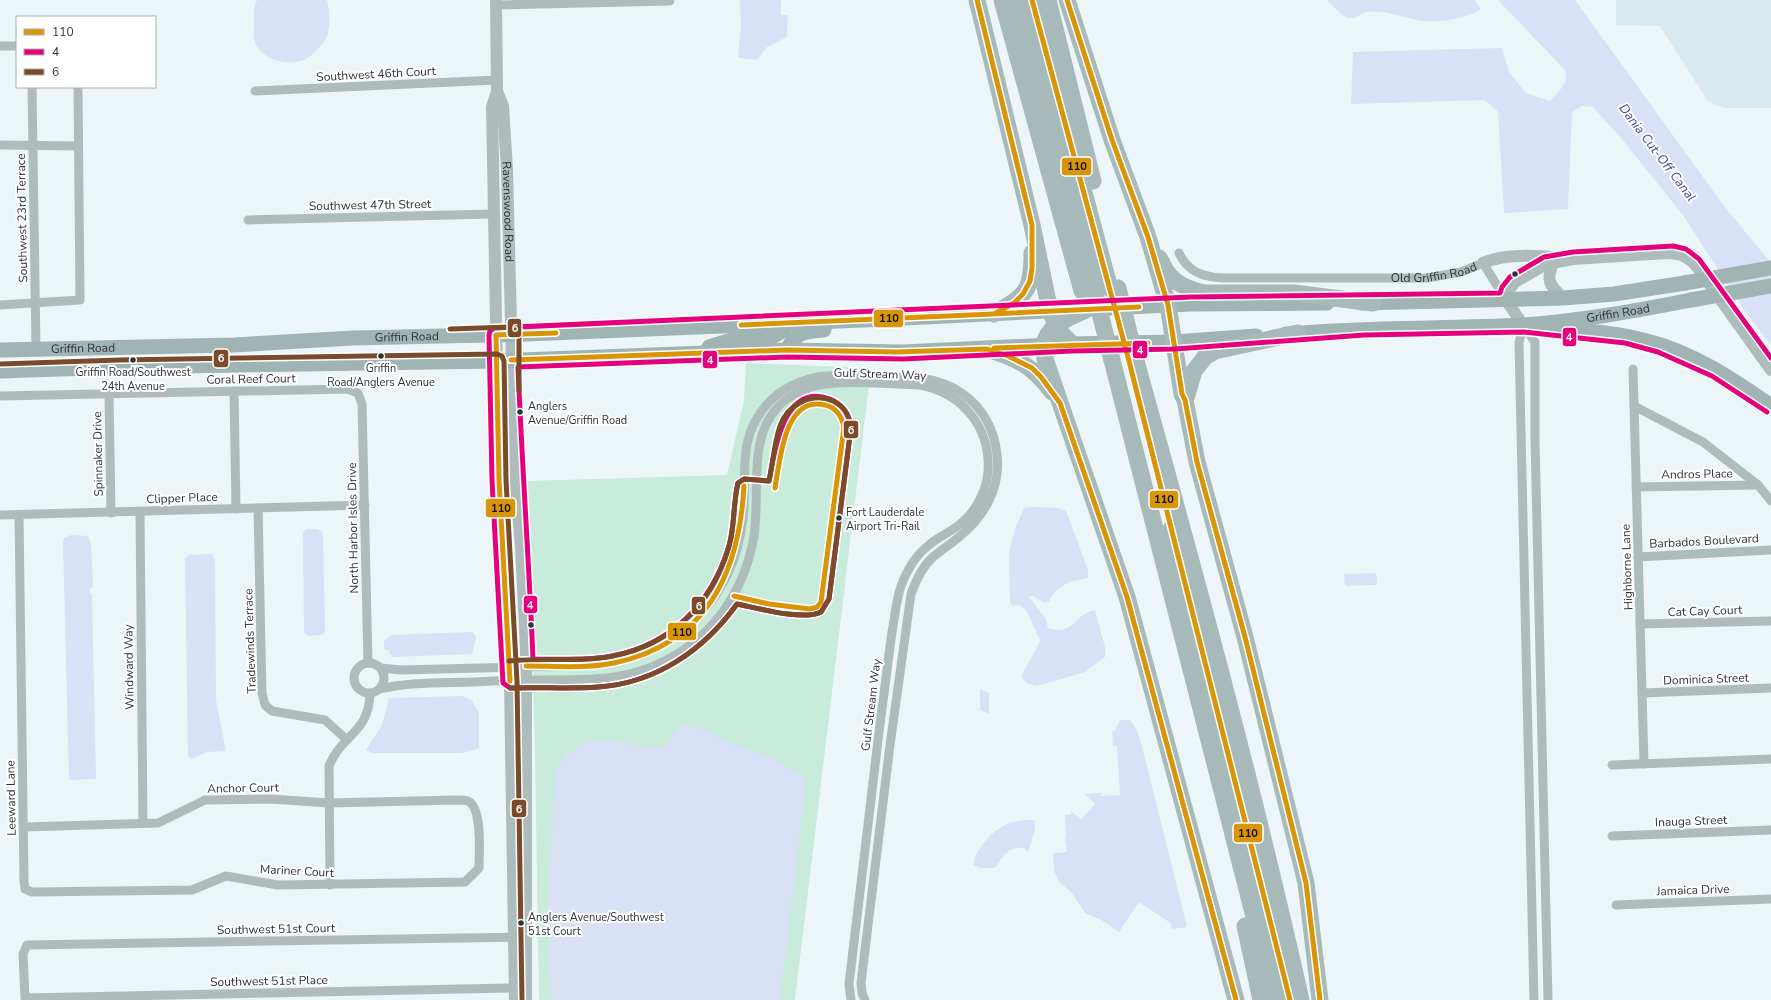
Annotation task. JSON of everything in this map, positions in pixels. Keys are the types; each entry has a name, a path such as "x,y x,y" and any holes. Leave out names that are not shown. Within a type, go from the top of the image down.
{"highway":[{"path":"976,0 1032,225 1053,318 1062,336 1072,344"},
{"path":"1002,0 1101,290"},
{"path":"1017,0 1101,290 1290,1000"},
{"path":"1032,0 1274,1000"},
{"path":"1048,0 1101,290"},
{"path":"1067,0 1112,140 1152,251 1168,305 1182,394 1185,400 1197,462 1245,637 1306,883 1320,1000"},
{"path":"994,314 1014,304 1024,294 1030,282 1032,268 1032,225"},
{"path":"1152,251 1161,260 1167,273 1178,283 1190,290 1204,293 1294,293 1373,303"},
{"path":"1053,318 1086,310"},
{"path":"1053,318 1044,346 1045,359 1127,597 1236,1000"},
{"path":"1185,400 1194,371 1209,354 1220,349 1298,333"},
{"path":"987,349 1008,356 1032,368 1041,377 1060,403"},
{"path":"1119,361 1262,1000"},
{"path":"1119,361 1215,644 1280,904 1301,1000"}],"main road":[{"name":"Griffin Road","path":"1086,310 1168,305 1373,303 1563,298 1614,294 1771,268"},
{"name":"Griffin Road","path":"0,371 120,367 504,361 787,350 897,352 1072,344 1174,342 1364,328 1523,325 1599,316 1771,286"},
{"name":"Griffin Road","path":"0,350 219,345 358,338 496,335 994,314 1053,318"},
{"path":"787,350 792,340 799,334 814,331 848,329 863,320"},
{"path":"686,353 734,339 780,334 784,330 785,323"},
{"path":"1523,325 1621,335 1660,344 1715,370 1771,406"},
{"path":"120,367 129,357 207,355 214,352 219,345"},
{"path":"33,370 48,361 96,360 106,355 113,348"}],"street":[{"path":"496,3 670,1"},
{"name":"Ravenswood Road","path":"496,3 497,86 492,107 493,214 496,335 504,361"},
{"path":"0,46 16,46"},
{"name":"Ravenswood Road","path":"497,86 504,114 512,334 504,361"},
{"name":"Southwest 46th Court","path":"255,91 497,86"},
{"name":"Southwest 23rd Terrace","path":"32,88 36,349"},
{"path":"0,305 80,300 78,88"},
{"path":"0,145 78,146"},
{"name":"Southwest 47th Street","path":"248,220 493,214"},
{"name":"Old Griffin Road","path":"1179,253 1187,266 1195,272 1210,277 1223,278 1427,278 1449,275 1483,263 1506,300"},
{"path":"1548,1000 1535,440 1535,342 1506,300 1508,291 1515,282 1540,267 1553,262 1573,259 1667,253 1684,255 1698,268 1771,370"},
{"path":"1483,263 1498,259 1516,257 1544,256 1573,259"},
{"path":"1553,262 1549,275 1550,282 1563,298"},
{"path":"1523,325 1519,343 1534,1000"},
{"path":"504,361 521,547 526,666 519,937 515,1000"},
{"path":"504,361 499,480 510,668 519,937 526,1000"},
{"name":"Highborne Lane","path":"1633,369 1644,764"},
{"name":"Gulf Stream Way","path":"381,668 392,670 439,670 510,668 526,666 599,665 632,658 662,646 690,626 701,615 720,588 736,551 743,517 744,460 750,432 758,416 765,407 786,388 811,378 833,376 918,377 947,385 963,394 985,418 994,437 998,459 997,480 986,508 976,522 933,557 916,580 911,594 890,745 861,983 862,993 865,1000"},
{"name":"Gulf Stream Way","path":"380,689 439,683 526,680 600,680 645,670 679,654 714,624 734,596 750,552 755,522 757,457 761,436 773,414 785,402 799,392 810,387 833,384 920,385 942,391 961,403 969,411 981,430 987,449 988,472 983,491 975,508 966,518 919,554 904,577 898,599 888,662 849,984 851,1000"},
{"name":"Coral Reef Court","path":"0,396 347,389 358,393"},
{"path":"234,391 236,509"},
{"name":"North Harbor Isles Drive","path":"358,393 362,404 368,663"},
{"name":"Spinnaker Drive","path":"109,394 111,513"},
{"path":"1634,406 1703,442 1758,485 1771,501"},
{"name":"Andros Place","path":"1636,487 1758,485"},
{"name":"Clipper Place","path":"0,515 365,505"},
{"name":"Tradewinds Terrace","path":"258,508 262,693 265,705 272,710 325,720 347,740"},
{"name":"Windward Way","path":"140,512 143,823"},
{"name":"Leeward Lane","path":"19,515 25,889"},
{"name":"Barbados Boulevard","path":"1638,557 1771,550"},
{"name":"Cat Cay Court","path":"1640,624 1771,621"},
{"path":"368,663 375,664 381,668 385,677 384,684 380,689 370,694 359,690 354,679 358,668 368,663"},
{"path":"409,670 409,686"},
{"path":"439,670 439,683"},
{"name":"Dominica Street","path":"1642,693 1771,688"},
{"path":"330,885 329,766 335,752 366,720 370,694"},
{"path":"1612,765 1771,759"},
{"name":"Anchor Court","path":"24,827 158,823 205,800 271,799 329,803 455,800 468,802 475,809 478,818 479,868 473,875"},
{"name":"Inauga Street","path":"1612,836 1771,830"},
{"name":"Mariner Court","path":"25,889 32,892 192,890 226,876 278,884 330,885 465,882 473,875"},
{"name":"Jamaica Drive","path":"1616,905 1771,899"},
{"name":"Southwest 51st Court","path":"24,998 23,954 27,945 519,937"},
{"name":"Southwest 51st Place","path":"24,998 515,988"}],"shaded area":[{"path":"1616,0 1771,0 1771,108 1726,108 1707,100 1660,26 1616,25"}],"green space":[{"path":"746,363 871,368 795,1000 539,1000 535,750 527,481 727,475 744,400"}],"water":[{"path":"257,0 327,0 329,20 325,40 311,56 306,59 283,62 268,57 257,46 254,39 254,12"},
{"path":"740,0 781,0 781,15 788,15 787,37 767,47 757,60 738,58 741,24"},
{"path":"1327,0 1475,0 1481,9 1453,20 1422,21 1374,11 1348,18 1342,15"},
{"name":"Dania Cut-Off Canal","path":"1498,0 1575,0 1724,206 1771,263 1771,345 1746,313 1683,215 1620,137 1593,107 1582,106 1572,112 1568,209 1504,213 1498,112 1485,100 1351,104 1353,52 1502,48 1509,72 1526,93 1550,101 1560,90 1566,79 1565,70"},
{"path":"1024,508 1059,508 1066,511 1088,570 1088,578 1064,585 1052,596 1049,602 1045,603 1033,596 1029,597 1046,619 1048,628 1057,630 1069,627 1082,616 1095,610 1105,647 1105,657 1085,672 1037,686 1026,683 1022,678 1040,640 1026,610 1020,605 1013,606 1010,602 1009,552 1015,529"},
{"path":"307,529 317,529 323,532 325,632 322,635 307,636 304,632 303,532"},
{"path":"71,535 88,536 91,543 93,587 90,588 90,593 92,595 96,779 69,780 63,542 64,538"},
{"path":"212,554 215,561 216,700 226,751 208,752 191,759 188,756 185,559 189,555"},
{"path":"1376,573 1377,585 1345,586 1344,574"},
{"path":"474,633 476,638 472,654 392,657 389,651 384,649 384,641 391,635"},
{"path":"980,689 989,693 989,714 980,710"},
{"path":"462,696 472,700 479,713 479,748 463,753 372,753 366,750 382,725 389,698"},
{"path":"1120,720 1130,720 1137,730 1187,927 1173,929 1170,926 1172,924 1139,902 1119,932 1103,921 1085,913 1072,893 1059,882 1054,871 1053,853 1067,852 1065,815 1071,814 1071,811 1081,819 1095,804 1085,794 1101,793 1101,796 1120,795 1117,746 1113,746 1112,732 1115,731"},
{"path":"683,725 703,729 739,747 770,757 799,773 806,783 780,1000 551,1000 548,906 555,772 564,757 582,743 610,739 645,748 667,747 674,733"},
{"path":"1035,820 1035,830 1028,852 1024,848 1013,849 1003,856 995,868 980,868 973,865 978,851 993,833 1016,821"}],"transit line":[{"name":"110","path":"741,325 994,314 1014,303 1023,294 1030,281 1032,268 1032,225 977,0"},
{"name":"110","path":"1032,0 1129,361 1290,1000"},
{"name":"110","path":"1067,0 1112,140 1148,237 1168,305 1182,394 1185,400 1197,462 1245,637 1306,883 1320,1000"},
{"name":"4","path":"1767,412 1712,376 1658,352 1625,343 1523,332 1364,335 1175,349 1072,351 903,359 787,357 518,367 533,659 582,659 612,656 653,642 670,631 686,618 700,603 712,586 722,567 729,546 738,483 744,479 769,481 774,453 779,437 784,422 792,409 801,400 814,396 830,399 844,410 849,418 851,427 829,599 821,612 803,615 792,614 768,611 737,604 710,636 677,661 640,679 619,684 587,688 510,688 503,683 492,480 489,335 490,331 494,328 1191,297 1500,293 1502,287 1510,277 1544,257 1573,252 1673,246 1686,249 1699,259 1771,358"},
{"name":"110","path":"991,314 1139,307"},
{"name":"6","path":"450,329 512,327 517,329 519,334 519,391"},
{"name":"110","path":"496,335 556,333"},
{"name":"110","path":"496,335 499,480 510,681"},
{"name":"110","path":"994,348 1148,343"},
{"name":"110","path":"511,360 787,350 897,352 987,349 1008,356 1032,368 1041,377 1060,403 1127,597 1236,1000"},
{"name":"6","path":"0,364 120,360 497,354 502,356 504,361 506,480 517,681 522,1000"},
{"name":"6","path":"509,661 600,658 624,653 645,646 665,636 682,623 698,607 711,589 721,569 729,546 738,483 744,479 769,481 778,433 784,418 795,406 809,399 817,398 833,401 846,412 851,428 829,599 821,612 803,615 792,614 768,611 737,604 710,636 694,649 677,661 640,679 599,687 510,688"},
{"name":"110","path":"734,596 769,604 810,609 817,607 821,602 844,427 840,416 835,410 825,405 811,405 801,410 792,420 782,447 775,488"},
{"name":"110","path":"526,666 581,667 614,663 646,653 673,639 695,621 712,600 725,575 735,548 741,518 744,486"}],"place":[{"name":"Griffin Road/Anglers Avenue","path":"381,356"},
{"name":"Griffin Road/Southwest 24th Avenue","path":"133,360"},
{"name":"Anglers Avenue/Griffin Road","path":"520,412"},
{"name":"Fort Lauderdale Airport Tri-Rail","path":"839,518"},
{"name":"Anglers Avenue/Southwest 51st Court","path":"521,923"}]}
